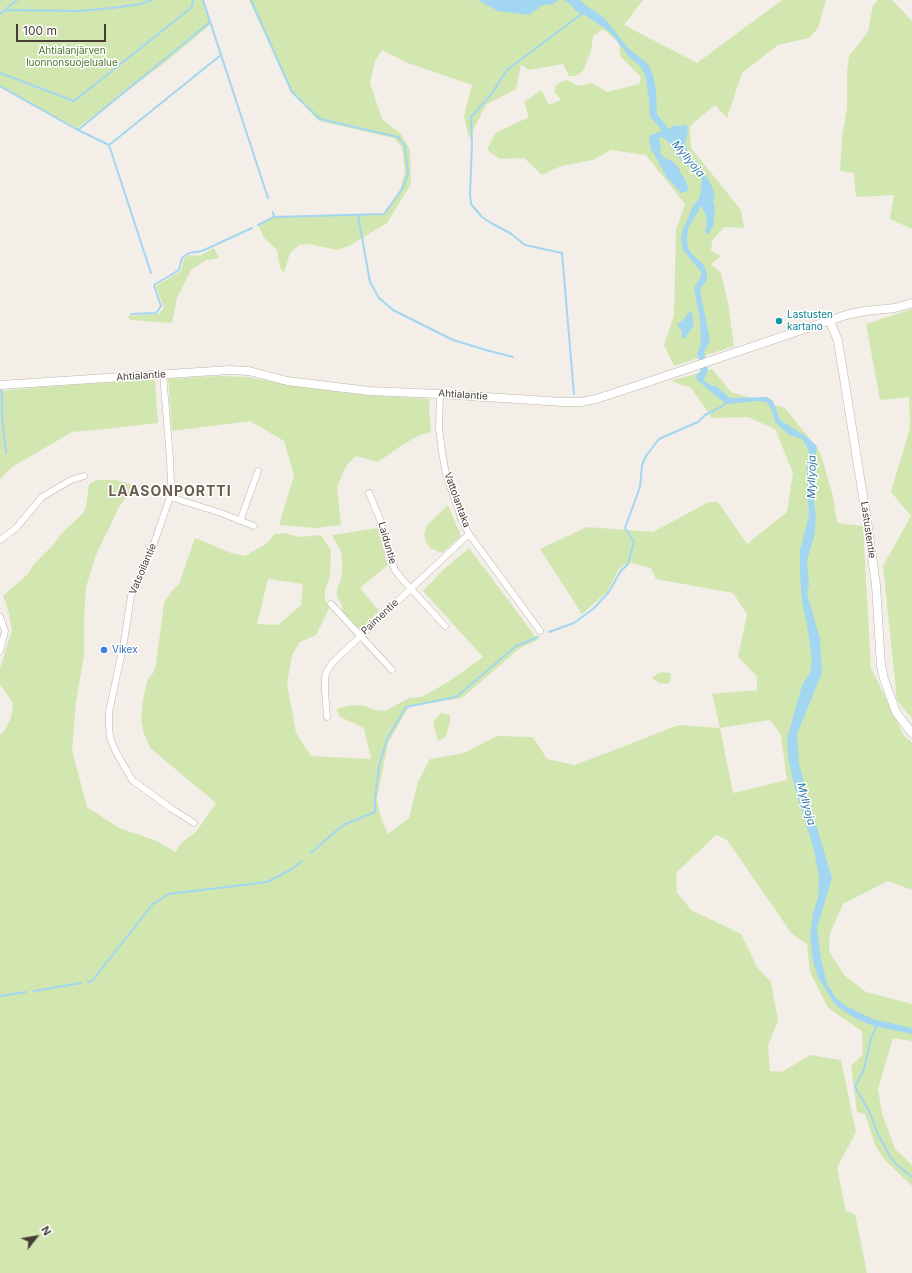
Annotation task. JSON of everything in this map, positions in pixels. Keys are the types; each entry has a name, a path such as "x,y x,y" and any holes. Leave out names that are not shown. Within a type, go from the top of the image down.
{"street":[{"name":"Ahtialantie","path":"0,385 230,370 249,371 287,381 369,391 580,402 596,399 856,313 895,308 912,303"},
{"name":"Lastustentie","path":"830,321 838,341 867,521 876,585 881,666 896,712 912,733"},
{"name":"Vatsoilantie","path":"163,374 171,470 170,497 153,546 131,596 124,642 109,712 108,725 110,737 116,753 132,780 194,823"},
{"name":"Vattolantaka","path":"440,394 442,452 446,474 456,505 469,534 540,631"},
{"path":"240,520 258,471"},
{"path":"0,540 16,528 42,497 71,480 84,476"},
{"name":"Laiduntie","path":"369,493 381,522 386,547 392,564 410,589 445,626"},
{"path":"170,497 254,526"},
{"name":"Paimentie","path":"327,717 324,690 326,673 332,663 469,534"},
{"path":"331,604 392,670"},
{"path":"0,617 5,631 0,651"}],"green space":[{"name":"Ahtialanjärven luonnonsuojelualue","path":"0,0 203,0 211,24 167,61 76,129 0,86"},
{"path":"249,0 643,0 624,25 697,63 782,0 826,0 818,28 809,38 778,45 742,73 727,118 715,105 690,126 691,148 741,210 744,228 724,227 712,241 711,251 721,256 711,264 721,273 728,303 734,346 674,366 664,345 674,315 676,230 685,204 646,155 611,150 593,160 561,166 542,175 524,158 500,159 487,150 495,133 529,117 524,102 541,90 549,105 561,100 554,91 557,84 567,80 578,86 592,83 607,92 639,84 641,77 620,56 619,43 603,29 593,36 591,51 583,71 576,76 569,76 563,64 529,70 521,65 516,89 486,105 469,138 464,116 472,85 408,63 382,50 375,61 370,83 382,119 400,133 410,149 411,184 387,223 349,246 337,250 309,244 299,245 290,253 284,273 280,267 277,250 264,238 258,225 274,217 384,214 400,190 405,172 402,147 394,138 319,121 291,92"},
{"path":"878,0 892,0 912,21 912,229 890,219 894,195 856,197 854,173 840,171 842,138 847,108 847,73 849,56 868,32 873,5"},
{"path":"214,248 219,258 206,260 191,270 177,298 172,323 130,320 128,316 158,314 164,308 156,286 181,271 184,259 190,255 199,256"},
{"path":"912,309 912,719 897,700 883,566 911,516 891,492 910,428 909,397 880,400 866,324"},
{"path":"712,369 731,392 785,408 820,452 833,496 837,523 863,526 871,668 904,736 912,742 912,890 888,881 843,904 830,933 829,951 844,975 866,992 912,1004 912,1041 893,1038 878,1089 882,1113 895,1149 912,1165 912,1186 884,1159 875,1145 865,1114 857,1112 851,1066 863,1054 862,1031 828,1008 810,972 807,944 792,934 727,840 716,835 676,873 677,892 691,910 741,934 757,967 771,982 778,1021 768,1045 770,1071 782,1072 810,1055 841,1060 856,1132 837,1168 846,1211 855,1214 867,1273 0,1273 0,735 11,718 13,703 0,684 0,668 12,630 8,609 3,596 28,574 33,565 55,543 61,534 83,513 86,506 89,484 97,480 115,480 135,487 134,493 129,495 120,505 96,555 86,587 84,655 76,702 72,750 87,807 119,828 157,841 175,852 182,842 196,832 216,803 150,748 144,734 141,720 147,681 153,673 156,664 164,603 171,592 179,584 195,538 231,553 245,556 266,544 275,534 283,533 300,537 321,535 331,550 330,576 325,590 325,600 329,609 316,635 300,642 292,655 287,683 296,733 311,756 371,759 364,728 340,717 336,709 352,705 365,706 375,710 385,711 409,698 422,697 448,682 483,657 423,591 443,570 469,548 538,640 520,648 462,698 409,706 388,743 377,798 380,815 388,834 409,818 418,782 430,759 464,753 497,736 533,737 547,759 575,765 679,725 720,728 712,694 757,690 757,676 738,657 747,614 733,593 656,579 651,568 631,563 624,565 618,570 608,591 582,614 540,549 587,527 653,532 709,502 718,502 747,544 787,512 793,473 775,429 748,417 712,418 691,388 671,381","holes":["268,579 303,584 301,605 278,625 257,624","770,720 781,735 787,780 733,793 720,728"]},
{"path":"218,376 247,377 295,386 364,395 430,399 429,410 431,432 420,435 402,445 378,462 356,456 346,466 337,487 341,525 315,528 279,525 294,475 284,441 250,421 172,431 168,379"},
{"path":"154,379 158,423 72,432 12,467 0,479 0,391"},
{"path":"448,505 461,536 442,553 430,548 426,542 424,534 427,525"},
{"path":"378,528 382,548 388,565 360,588 379,611 360,630 342,611 342,605 337,597 337,589 341,579 342,561 341,552 332,535"},
{"path":"662,672 670,673 671,678 668,684 659,683 652,678"},
{"path":"441,713 450,715 450,721 446,737 438,741 433,722"}],"water":[{"path":"478,0 559,0 553,4 543,5 529,15 498,11"},
{"name":"Myllyoja","path":"564,0 580,0 599,14 607,21 628,48 648,64 653,75 656,91 657,114 669,129 674,126 687,125 688,133 685,143 690,158 695,160 710,182 715,195 713,200 715,210 714,224 708,235 705,231 707,222 705,213 701,206 688,229 687,240 688,248 704,265 707,273 707,280 700,289 710,340 704,352 708,370 704,379 712,386 716,386 730,398 767,397 773,401 780,420 807,437 816,445 817,448 812,471 812,485 816,517 814,537 807,560 809,586 807,593 820,639 822,673 797,734 799,763 832,878 817,928 821,958 827,984 836,998 846,1006 873,1019 912,1028 912,1034 874,1026 853,1017 841,1009 834,1003 818,977 813,961 810,936 813,914 818,897 819,878 814,850 795,789 788,757 787,739 802,685 810,673 812,659 802,602 800,576 800,550 809,516 807,467 810,455 802,439 789,435 775,422 773,413 766,402 757,401 728,404 722,401 697,380 696,375 700,372 701,367 697,354 701,343 700,320 694,288 701,276 701,272 683,250 681,238 683,229 694,204 700,196 702,178 696,171 681,161 677,153 672,149 669,142 662,137 659,138 661,145 660,153 666,159 671,160 679,168 689,189 688,191 681,193 667,178 651,150 649,136 662,131 650,117 645,74 638,64 630,58 610,32 585,15 576,11"},
{"path":"692,312 694,325 686,337 682,339 682,331 677,325 687,316 687,313"}],"waterway":[{"path":"6,9 17,0"},
{"path":"0,14 5,10 80,11 141,4 152,0"},
{"path":"0,73 74,101 192,7 193,0"},
{"path":"203,0 268,198"},
{"path":"251,0 292,92 320,119 398,137 405,146 408,174 402,189 384,214 274,217 258,225"},
{"path":"574,394 562,253 525,245 510,233 482,217 471,204 471,117 490,96 507,70 583,13"},
{"path":"78,130 210,22"},
{"path":"109,145 221,55"},
{"path":"0,86 76,129 109,145 151,273"},
{"path":"273,212 274,217"},
{"path":"358,215 370,282 379,298 393,310 453,340 513,357"},
{"path":"131,314 156,313 161,306 154,285 179,270 182,258 189,253 202,251 252,228"},
{"path":"0,390 1,389 6,453"},
{"path":"549,632 574,623 593,609 609,592 620,572 628,564 634,541 625,528 640,487 642,465 646,456 659,439 698,422 705,415 721,407 727,402"},
{"path":"311,853 343,825 375,812 379,766 387,739 406,707 456,697 516,646 538,637"},
{"path":"88,982 92,981 153,904 169,894 267,882 292,869 302,861"},
{"path":"34,991 81,983"},
{"path":"0,996 26,992"},
{"path":"877,1025 871,1038 864,1069 855,1087 870,1113 876,1130 889,1155 896,1164 912,1177"}],"place":[{"name":"Lastusten kartano","path":"779,321"},
{"name":"Vikex","path":"104,650"}],"district":[{"name":"LAASONPORTTI","path":"170,492"}]}
